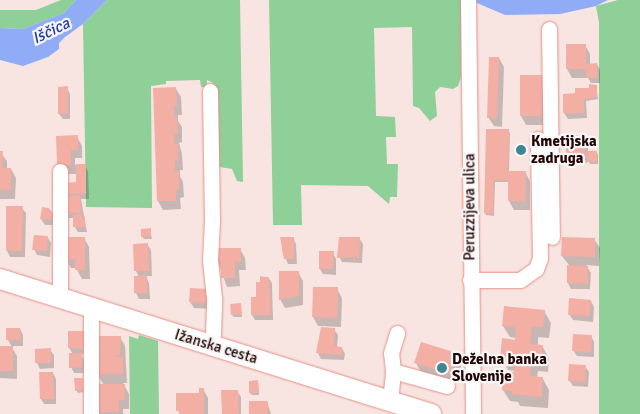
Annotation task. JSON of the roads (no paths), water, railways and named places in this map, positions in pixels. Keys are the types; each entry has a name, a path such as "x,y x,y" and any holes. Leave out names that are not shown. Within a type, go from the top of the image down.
{"main road":[{"name":"Ižanska cesta","path":"0,279 431,414"}],"street":[{"name":"Peruzzijeva ulica","path":"468,0 473,414"},
{"path":"549,29 552,237"},
{"path":"210,91 212,211 210,260 214,298 213,334 210,345"},
{"path":"470,280 520,280 536,269 540,258 538,139"},
{"path":"60,171 60,298"},
{"path":"91,308 91,414"},
{"path":"390,401 393,371 391,353 397,333"},
{"path":"393,371 447,386"}],"water":[{"name":"Iščica","path":"76,0 107,0 83,24 65,37 59,43 59,49 48,57 23,66 0,60 0,28 23,29 64,13"},
{"path":"470,0 608,0 596,6 560,14 505,15"}],"place":[{"name":"Kmetijska zadruga","path":"521,150"},
{"name":"Deželna banka Slovenije","path":"442,368"}]}
